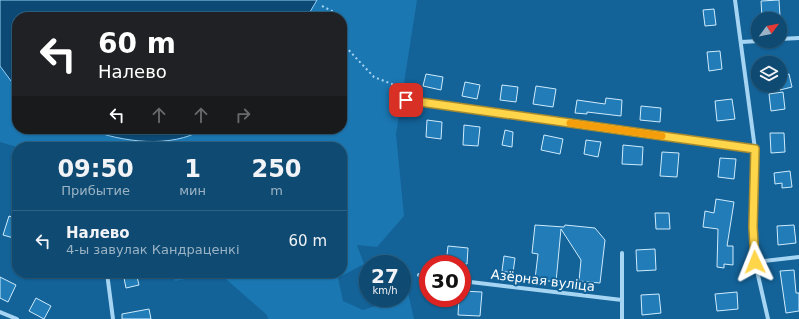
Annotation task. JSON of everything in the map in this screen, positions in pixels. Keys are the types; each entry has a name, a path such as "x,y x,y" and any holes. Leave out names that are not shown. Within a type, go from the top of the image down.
{"street":[{"path":"734,0 755,149 753,227 755,262 768,319"},
{"path":"787,39 799,38"},
{"path":"741,42 751,41"},
{"path":"406,100 755,149"},
{"path":"622,253 622,319"},
{"path":"755,262 799,258"},
{"path":"108,278 113,319"},
{"name":"Азёрная вуліца","path":"471,282 622,300"},
{"path":"0,312 17,319"}],"path":[{"path":"322,6 334,12"},
{"path":"347,48 374,77 392,84 406,100"}],"shaded area":[{"path":"0,0 317,0 310,12 12,12 12,82 0,66"},
{"path":"317,0 417,0 396,134 404,216 377,247 357,245 361,255 359,255 359,267 347,273 347,142 12,142 12,146 0,142 0,66 12,82 12,134 113,134 176,139 192,134 347,134 347,12 310,12"},
{"path":"101,134 193,134 162,141 131,140"},
{"path":"174,278 191,278 175,281"},
{"path":"225,278 338,278 343,301 363,310 373,307 411,306 414,319 268,319 267,315"}],"building":[{"path":"779,0 780,12 762,12 761,1"},
{"path":"714,9 716,25 705,26 703,10"},
{"path":"720,51 722,69 709,71 707,52"},
{"path":"426,74 443,77 441,90 423,86"},
{"path":"787,74 789,74 792,87 787,88"},
{"path":"465,82 480,85 477,99 462,96"},
{"path":"502,85 518,87 516,102 500,100"},
{"path":"536,86 556,89 553,107 533,104"},
{"path":"783,92 785,109 771,111 769,94"},
{"path":"606,98 622,100 621,116 587,112 587,114 575,113 577,100 605,104"},
{"path":"732,99 735,119 717,121 715,101"},
{"path":"641,106 661,108 660,122 640,120"},
{"path":"427,120 442,122 441,139 426,137"},
{"path":"464,125 480,127 478,146 463,145"},
{"path":"505,130 513,132 512,147 502,145"},
{"path":"770,133 784,133 785,152 771,153"},
{"path":"544,135 563,139 560,154 541,150"},
{"path":"586,140 601,142 598,157 584,154"},
{"path":"623,145 643,147 642,165 622,164"},
{"path":"662,152 679,153 677,177 660,176"},
{"path":"720,158 736,159 734,179 718,177"},
{"path":"790,171 792,187 782,188 782,183 775,184 774,173"},
{"path":"716,199 734,202 727,246 733,246 733,265 724,264 724,268 717,267 718,229 703,227 705,211 714,213"},
{"path":"655,213 669,213 670,229 656,229"},
{"path":"9,216 12,217 12,238 3,235"},
{"path":"535,225 564,227 565,225 595,228 605,240 600,283 579,281 581,260 561,229 556,282 535,279 538,254 532,253"},
{"path":"794,225 796,243 778,245 777,226"},
{"path":"448,246 468,248 468,255 447,255"},
{"path":"655,249 656,270 637,271 636,250"},
{"path":"504,256 515,258 513,273 502,271"},
{"path":"794,270 796,293 799,293 799,311 786,313 780,271"},
{"path":"0,277 16,285 8,302 0,298"},
{"path":"124,278 137,278 139,285 126,288"},
{"path":"471,291 482,292 480,316 458,315 458,307 471,307"},
{"path":"737,292 738,309 717,311 715,294"},
{"path":"659,294 661,313 642,315 641,295"},
{"path":"36,298 51,306 44,319 29,311"},
{"path":"149,309 151,319 122,319 122,314"}],"slow traffic":[{"path":"570,123 662,136"}],"route":[{"path":"406,100 755,149 753,227 755,262"}]}
